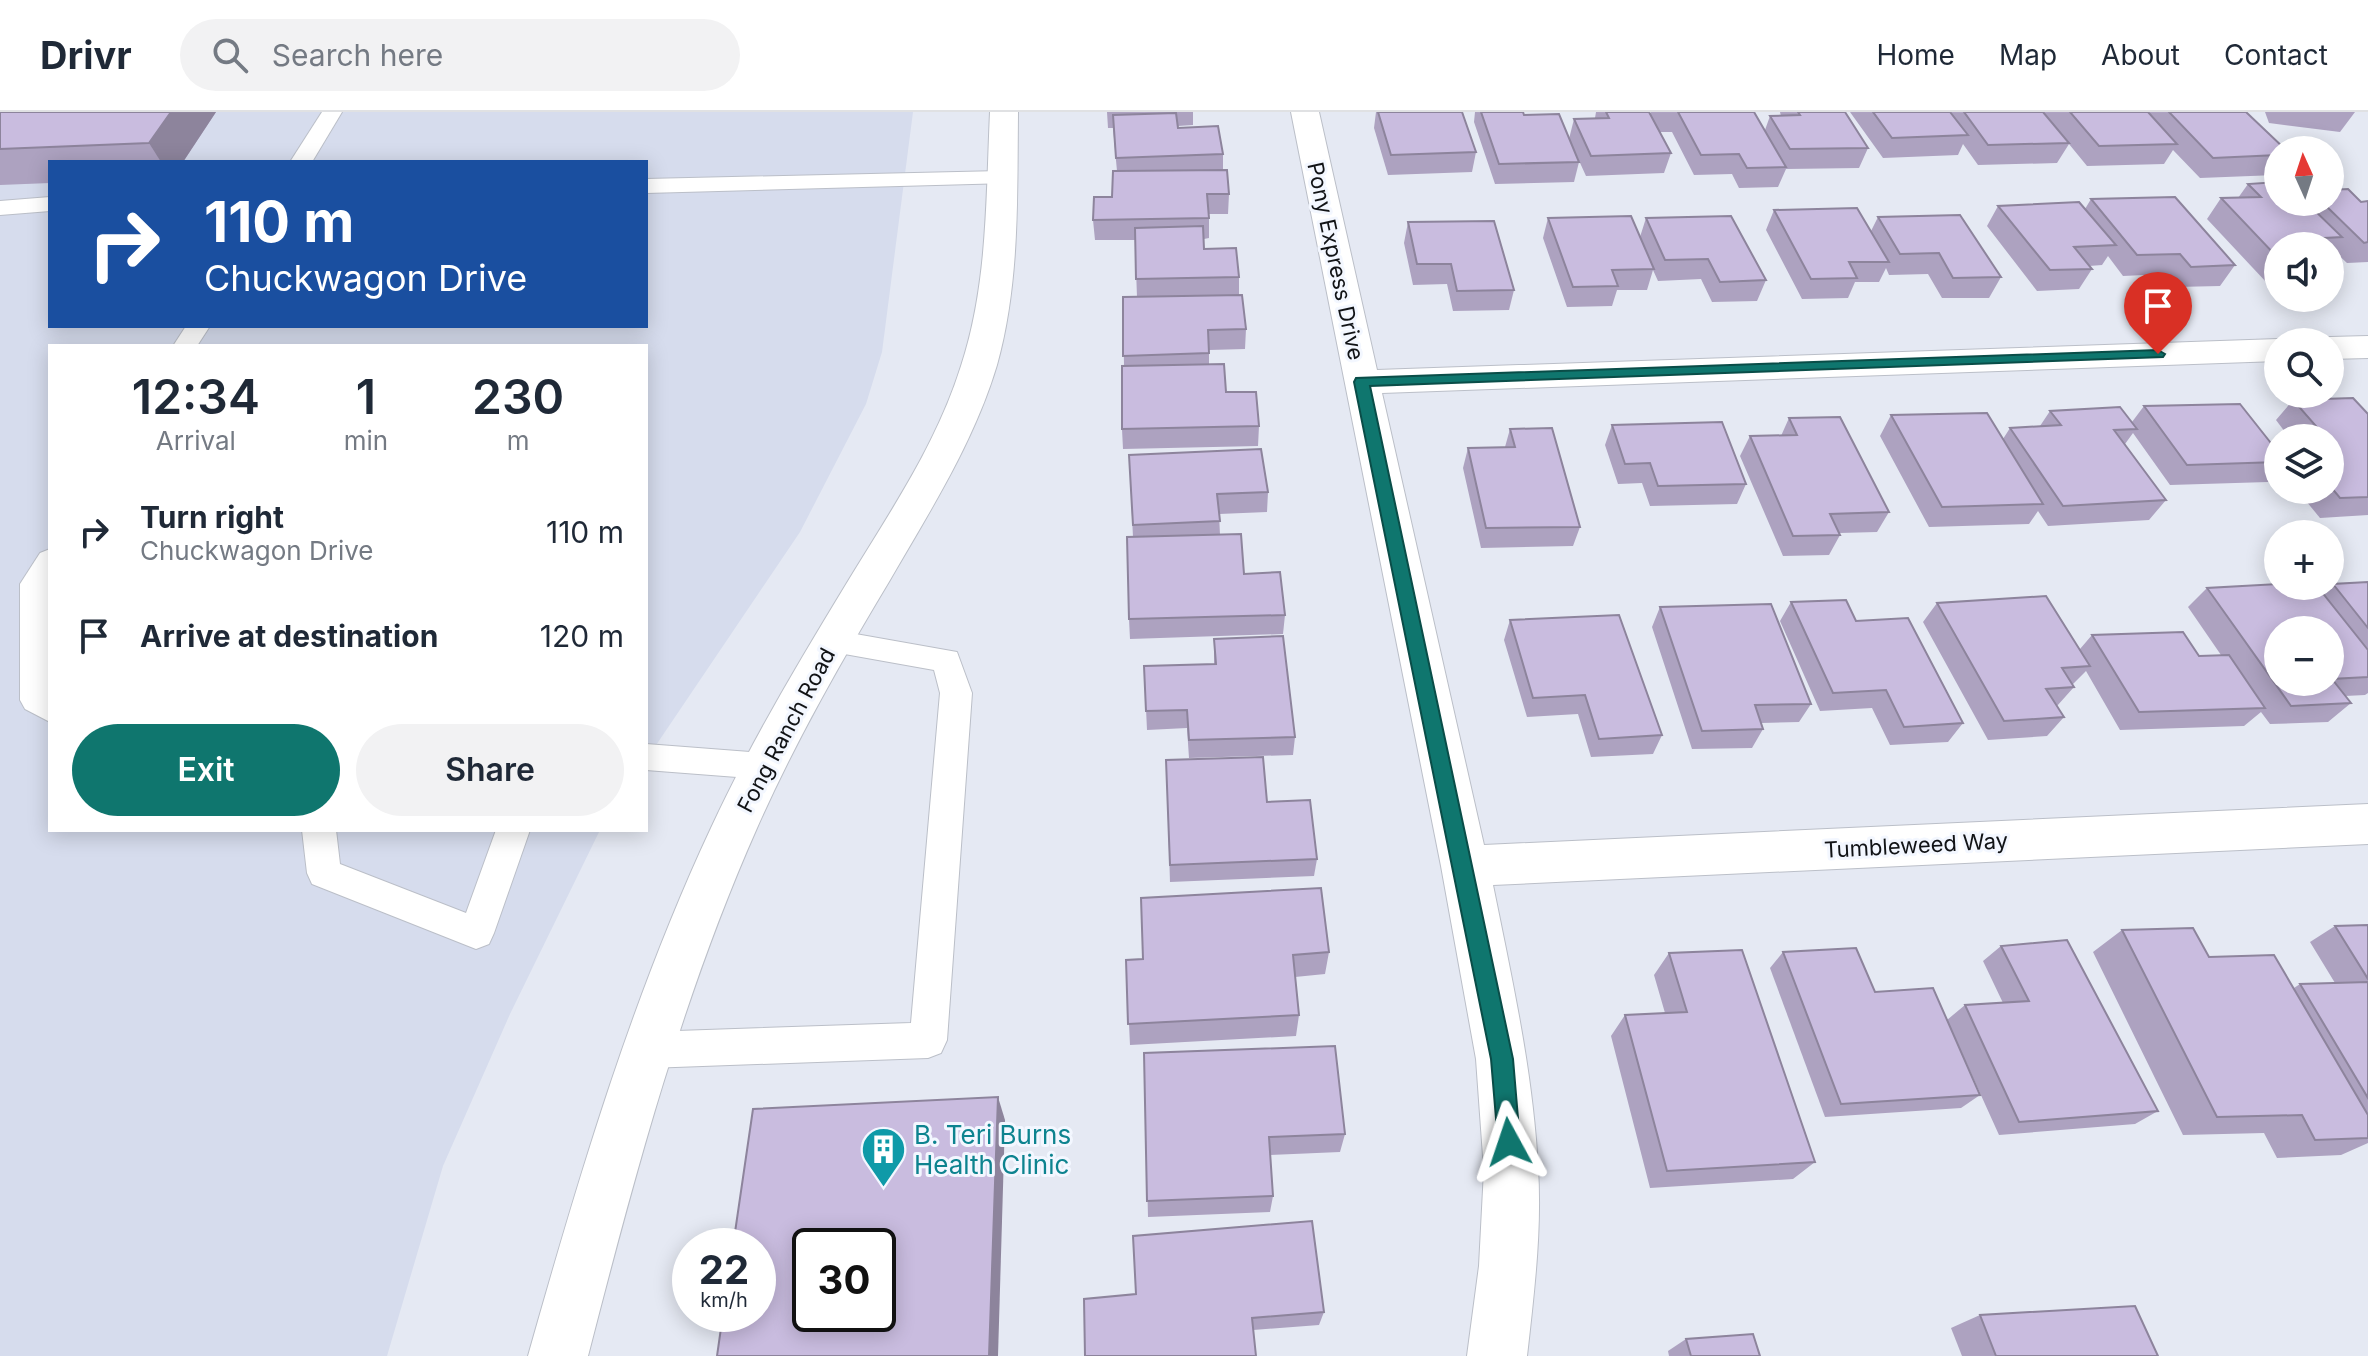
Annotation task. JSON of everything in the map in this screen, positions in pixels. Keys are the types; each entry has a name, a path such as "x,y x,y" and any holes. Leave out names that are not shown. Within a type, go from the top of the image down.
{"street":[{"name":"Fong Ranch Road","path":"558,1356 611,1159 693,927 763,766 833,642 909,519 957,424 978,366 997,281 1004,112"},
{"name":"Pony Express Drive","path":"1305,112 1465,866 1502,1059 1511,1170 1508,1266 1497,1356"},
{"path":"2344,348 2368,347"},
{"path":"1362,382 2264,350"},
{"name":"Tumbleweed Way","path":"1465,866 2368,824"}],"lane":[{"path":"302,160 332,112"},
{"path":"648,186 1001,178"},
{"path":"0,208 48,204"},
{"path":"48,563 35,584 36,700 48,708"},
{"path":"648,1050 928,1040 956,693 946,660 833,642"},
{"path":"648,757 763,766"},
{"path":"319,832 324,873 476,933 512,832"}],"shaded area":[{"path":"0,112 913,112 882,352 866,404 800,532 648,757 648,344 48,344 48,832 599,832 510,1014 443,1166 387,1356 0,1356"}],"building":[{"path":"0,112 171,112 149,143 0,149"},
{"path":"1378,112 1462,112 1476,152 1391,155"},
{"path":"1481,112 1559,114 1579,162 1499,164"},
{"path":"1606,112 1649,112 1671,153 1591,156 1574,119 1609,118"},
{"path":"1678,112 1754,112 1786,167 1747,168 1739,154 1701,155"},
{"path":"1798,112 1845,112 1868,148 1790,149 1770,116 1800,115"},
{"path":"1873,112 1950,112 1968,135 1892,138"},
{"path":"1964,112 2043,112 2069,143 1988,145"},
{"path":"2070,112 2148,112 2177,144 2099,146"},
{"path":"2169,112 2246,112 2271,136 2264,136 2264,156 2213,158"},
{"path":"1176,113 1178,128 1218,126 1223,154 1116,158 1113,115"},
{"path":"1227,170 1229,194 1207,194 1209,218 1093,220 1094,197 1112,197 1113,171"},
{"path":"2264,183 2264,216 2320,216 2337,232 2264,232 2264,243 2221,198 2261,197 2248,184"},
{"path":"2344,189 2348,189 2361,202 2368,201 2368,242 2364,243 2336,216 2344,216"},
{"path":"2175,197 2235,265 2191,267 2180,254 2137,255 2091,199"},
{"path":"2079,202 2116,245 2074,247 2092,269 2050,270 1998,206"},
{"path":"1857,208 1889,262 1849,262 1857,278 1811,279 1774,210"},
{"path":"1960,215 2001,277 1953,278 1939,253 1900,254 1878,217"},
{"path":"1631,216 1654,269 1612,270 1618,286 1573,287 1548,218"},
{"path":"1731,216 1766,280 1720,282 1708,259 1665,260 1646,218"},
{"path":"1494,221 1514,290 1457,291 1451,264 1417,264 1408,222"},
{"path":"1203,226 1204,249 1236,248 1239,277 1136,279 1135,228"},
{"path":"1242,295 1246,329 1208,330 1209,353 1123,356 1123,297"},
{"path":"1224,364 1226,392 1256,392 1259,426 1122,429 1122,366"},
{"path":"2344,398 2353,398 2368,414 2368,497 2344,498 2344,424 2314,424 2300,408 2344,408"},
{"path":"2240,404 2264,434 2264,462 2187,465 2144,406"},
{"path":"2120,407 2137,429 2114,430 2166,500 2063,506 2010,428 2061,425 2050,411"},
{"path":"1987,413 2043,504 1942,507 1891,415"},
{"path":"1840,417 1889,512 1830,514 1840,535 1793,536 1750,436 1797,435 1789,418"},
{"path":"1722,422 1746,484 1658,486 1650,463 1625,464 1612,425"},
{"path":"1552,428 1580,527 1486,528 1468,448 1515,447 1510,429"},
{"path":"1261,449 1268,492 1217,494 1220,521 1133,525 1129,455"},
{"path":"1241,534 1244,574 1280,572 1285,615 1129,619 1127,537"},
{"path":"2368,582 2368,628 2344,598 2344,583"},
{"path":"2264,585 2264,600 2328,600 2341,616 2264,616 2264,668 2207,588"},
{"path":"2046,596 2090,666 2062,668 2074,687 2046,689 2064,717 2004,721 1937,603"},
{"path":"1846,600 1856,621 1908,618 1963,723 1904,727 1886,690 1833,693 1791,602"},
{"path":"1771,604 1811,704 1755,705 1763,729 1702,731 1660,607"},
{"path":"1619,615 1662,735 1599,739 1585,695 1533,698 1510,620"},
{"path":"2344,620 2368,650 2368,677 2344,678"},
{"path":"2183,632 2199,656 2229,655 2265,708 2139,712 2092,635"},
{"path":"1283,636 1295,737 1189,740 1187,710 1146,711 1144,666 1216,664 1214,639"},
{"path":"2344,694 2351,703 2291,706 2284,696"},
{"path":"1263,757 1267,802 1310,800 1317,859 1170,865 1166,760"},
{"path":"1321,888 1329,952 1293,955 1299,1015 1128,1024 1126,960 1143,959 1141,898"},
{"path":"2368,925 2368,979 2335,926"},
{"path":"2193,928 2209,957 2274,955 2368,1115 2368,1138 2315,1140 2302,1115 2217,1117 2122,930"},
{"path":"2067,940 2158,1111 2019,1122 1965,1005 2029,1001 2001,946"},
{"path":"1856,948 1875,992 1933,988 1980,1095 1841,1104 1783,952"},
{"path":"1742,950 1815,1162 1667,1171 1625,1015 1687,1012 1669,953"},
{"path":"2368,982 2368,1098 2300,984"},
{"path":"1335,1046 1345,1134 1269,1137 1273,1196 1147,1201 1144,1053"},
{"name":"B. Teri Burns Health Clinic","path":"998,1097 989,1356 717,1356 720,1332 776,1332 776,1228 736,1228 753,1109"},
{"path":"1312,1221 1324,1312 1252,1318 1256,1356 1085,1356 1084,1299 1136,1294 1133,1236"},
{"path":"2135,1306 2158,1356 1996,1356 1980,1315"},
{"path":"1753,1334 1760,1356 1691,1356 1686,1339"}],"place":[{"name":"B. Teri Burns Health Clinic","path":"883,1189"}],"route":[{"path":"1509,1142 1502,1059 1492,1004 1362,382 2158,354"}]}
